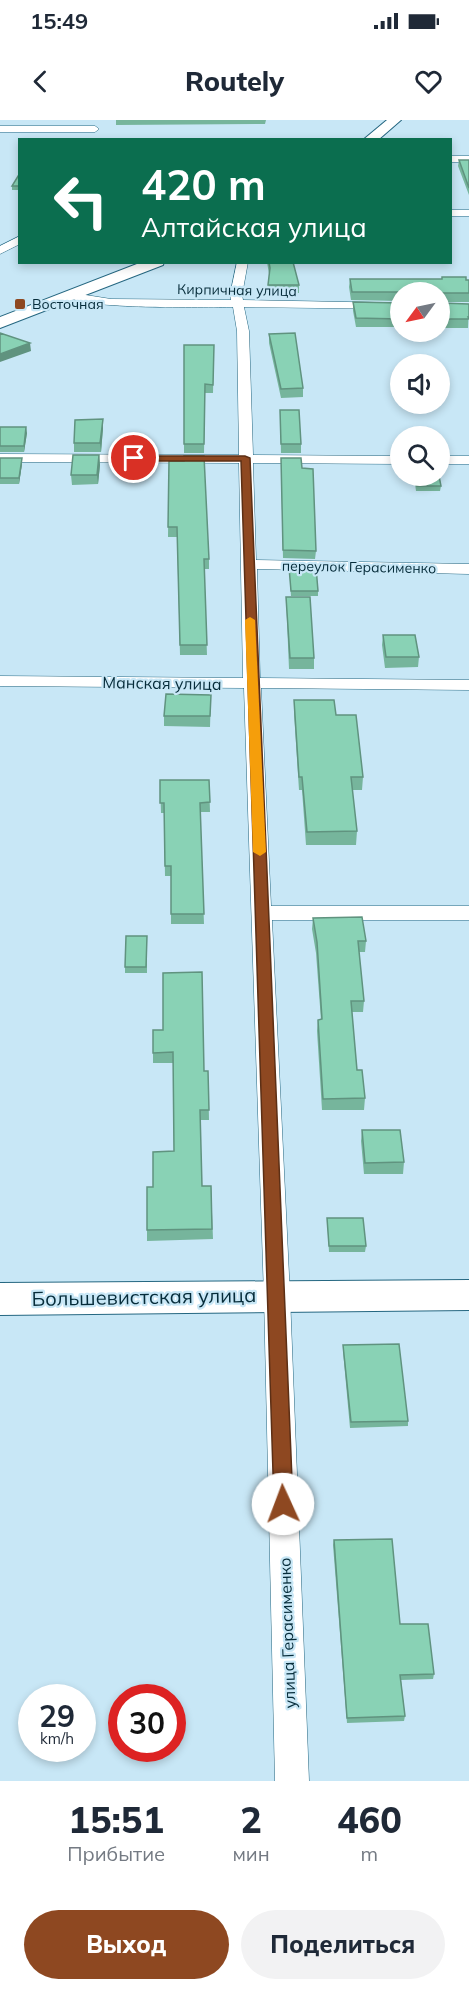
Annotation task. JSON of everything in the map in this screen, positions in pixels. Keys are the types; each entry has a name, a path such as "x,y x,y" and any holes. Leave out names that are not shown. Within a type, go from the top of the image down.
{"main road":[{"path":"372,138 395,120"},
{"path":"0,323 152,264"},
{"name":"Большевистская улица","path":"0,1299 469,1295"}],"street":[{"path":"0,129 92,124 98,138"},
{"path":"452,159 469,159"},
{"path":"452,213 469,213"},
{"path":"0,251 18,240"},
{"name":"улица Герасименко","path":"243,264 236,295 243,331 252,684 277,1296 292,1781"},
{"name":"Кирпичная улица","path":"73,296 111,303 390,306"},
{"path":"0,458 390,460"},
{"path":"450,460 469,460"},
{"name":"переулок Герасименко","path":"248,564 469,569"},
{"name":"Манская улица","path":"0,681 469,685"},
{"path":"262,913 469,913"}],"building":[{"path":"459,160 469,160 469,188"},
{"path":"18,176 18,186 12,186"},
{"path":"269,264 294,264 299,285 268,285"},
{"path":"442,277 466,277 466,280 469,280 469,293 450,293 450,282 390,282 390,292 352,292 350,279 442,279"},
{"path":"353,302 390,303 390,319 356,318"},
{"path":"450,303 469,304 469,319 450,319"},
{"path":"0,333 30,343 0,354"},
{"path":"295,333 303,388 281,389 269,334"},
{"path":"184,345 214,345 213,385 205,384 204,444 184,444"},
{"path":"280,410 299,410 301,444 281,444"},
{"path":"103,419 100,443 74,443 75,420"},
{"path":"0,427 26,427 24,446 0,446"},
{"path":"73,455 99,455 97,475 71,475"},
{"path":"184,456 204,456 209,559 204,559 207,645 180,645 177,527 168,527 169,461 184,461"},
{"path":"0,458 22,458 19,478 0,478"},
{"path":"281,458 301,458 302,468 313,469 316,551 283,550"},
{"path":"289,567 316,567 318,591 291,591"},
{"path":"286,597 310,597 314,658 290,658"},
{"path":"383,635 415,635 419,657 386,657"},
{"path":"166,694 211,695 210,716 164,716"},
{"path":"294,700 334,700 336,715 356,715 363,777 351,777 357,831 307,832 302,777 299,777"},
{"path":"160,780 209,780 210,802 200,803 204,914 171,914 171,866 165,866 164,803 160,803"},
{"path":"362,917 366,941 358,941 364,1001 351,1001 357,1070 362,1070 365,1098 323,1099 318,1020 322,1019 317,942 313,918"},
{"path":"126,936 147,936 146,967 125,967"},
{"path":"202,972 204,1071 208,1071 209,1110 200,1110 202,1186 211,1186 212,1229 147,1230 147,1187 153,1187 153,1152 174,1151 173,1052 153,1053 153,1030 163,1030 163,973"},
{"path":"362,1130 400,1130 404,1162 365,1163"},
{"path":"327,1218 363,1218 366,1246 329,1246"},
{"path":"399,1344 408,1421 351,1422 343,1345"},
{"path":"392,1539 400,1624 428,1624 434,1674 400,1675 405,1716 347,1718 334,1540"}],"slow traffic":[{"path":"250,620 260,852"}],"place":[{"name":"Восточная","path":"20,304"}],"route":[{"path":"134,458 245,458 283,1504"}]}
